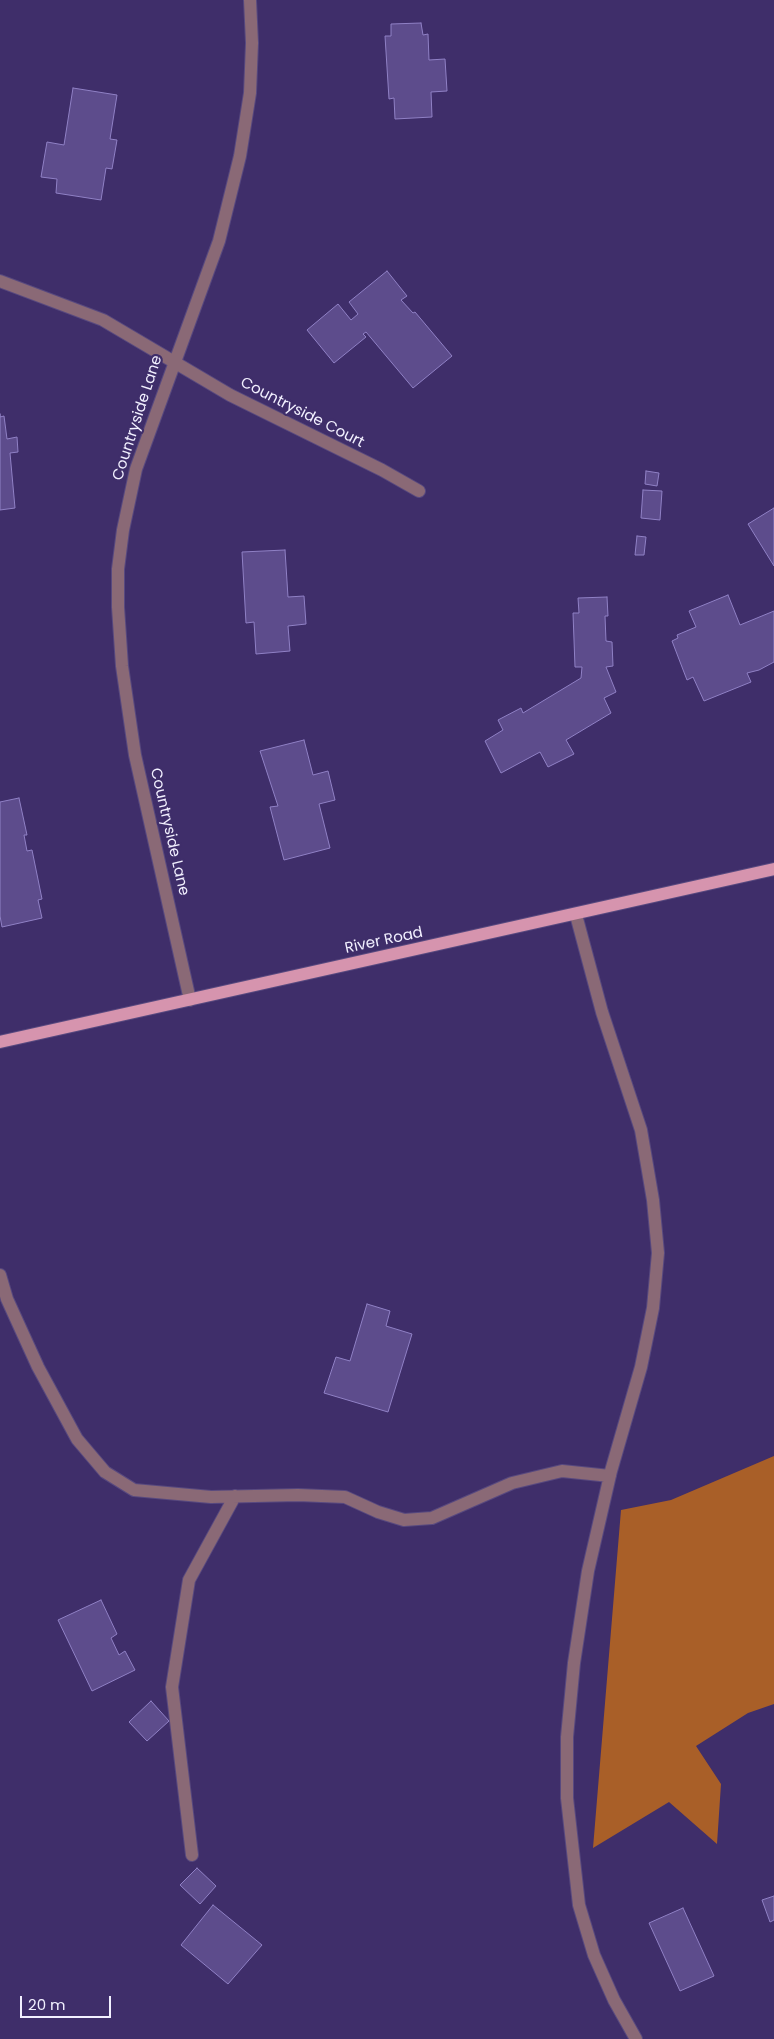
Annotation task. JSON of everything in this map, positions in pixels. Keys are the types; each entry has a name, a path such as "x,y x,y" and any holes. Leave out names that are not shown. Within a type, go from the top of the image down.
{"main road":[{"name":"River Road","path":"0,1042 576,915 774,869"}],"street":[{"name":"Countryside Lane","path":"190,1000 135,755 122,666 118,607 118,569 123,530 136,469 174,360 219,241 240,156 250,92 252,43 250,0"},
{"name":"Countryside Court","path":"0,282 103,320 174,360 230,395 382,470 419,491"},
{"path":"576,915 602,1012 641,1130 653,1200 658,1253 653,1308 641,1367 610,1476 588,1571 574,1663 566,1737 567,1798 579,1905 594,1955 614,2000 636,2039"},
{"path":"0,1275 7,1299 38,1367 77,1438 105,1472 134,1490 235,1496 298,1495 345,1498 378,1512 404,1520 432,1518 512,1483 562,1471 610,1476"},
{"path":"192,1855 172,1688 188,1580 235,1496"}],"shaded area":[{"path":"774,1456 774,1704 748,1713 696,1746 721,1784 717,1844 669,1802 593,1848 621,1510 671,1500"}],"building":[{"path":"421,23 423,35 428,34 429,60 445,59 447,91 431,92 432,117 395,119 394,98 389,99 385,36 391,36 391,24"},
{"path":"73,88 117,95 110,139 117,140 112,169 106,168 101,200 56,193 57,179 41,177 47,142 64,145"},
{"path":"387,271 407,296 401,300 413,313 415,312 452,356 413,388 366,332 363,334 366,337 334,363 307,330 338,304 351,320 358,314 349,302"},
{"path":"4,416 7,439 17,437 18,452 10,453 15,508 0,510 0,417"},
{"path":"646,471 659,473 657,486 645,484"},
{"path":"643,490 662,491 660,520 641,518"},
{"path":"774,508 774,566 748,524"},
{"path":"637,536 646,537 644,555 635,555"},
{"path":"285,550 288,597 304,596 306,624 288,626 290,651 256,654 254,622 246,623 242,552"},
{"path":"728,595 740,625 774,611 774,662 759,670 747,673 751,682 704,701 693,677 687,680 672,641 678,638 677,635 696,627 689,611"},
{"path":"607,597 608,616 605,616 606,641 612,642 613,666 606,667 616,692 604,698 611,713 566,740 574,754 548,767 540,752 501,773 485,741 503,730 498,720 521,708 523,713 581,678 582,667 575,667 573,613 579,613 578,598"},
{"path":"304,740 313,775 328,771 335,800 319,804 330,848 284,860 270,807 278,806 260,751"},
{"path":"19,798 27,835 24,835 27,851 32,850 42,899 38,900 42,918 2,927 0,916 0,802"},
{"path":"367,1304 390,1311 386,1326 412,1334 388,1412 324,1393 336,1357 350,1361"},
{"path":"101,1600 117,1634 111,1638 119,1655 125,1651 135,1670 92,1691 58,1620"},
{"path":"151,1701 169,1721 147,1741 129,1722"},
{"path":"197,1868 216,1886 200,1904 180,1885"},
{"path":"774,1896 774,1920 770,1922 762,1900"},
{"path":"213,1905 262,1945 228,1984 181,1945"},
{"path":"683,1908 714,1976 680,1991 649,1923"}]}
